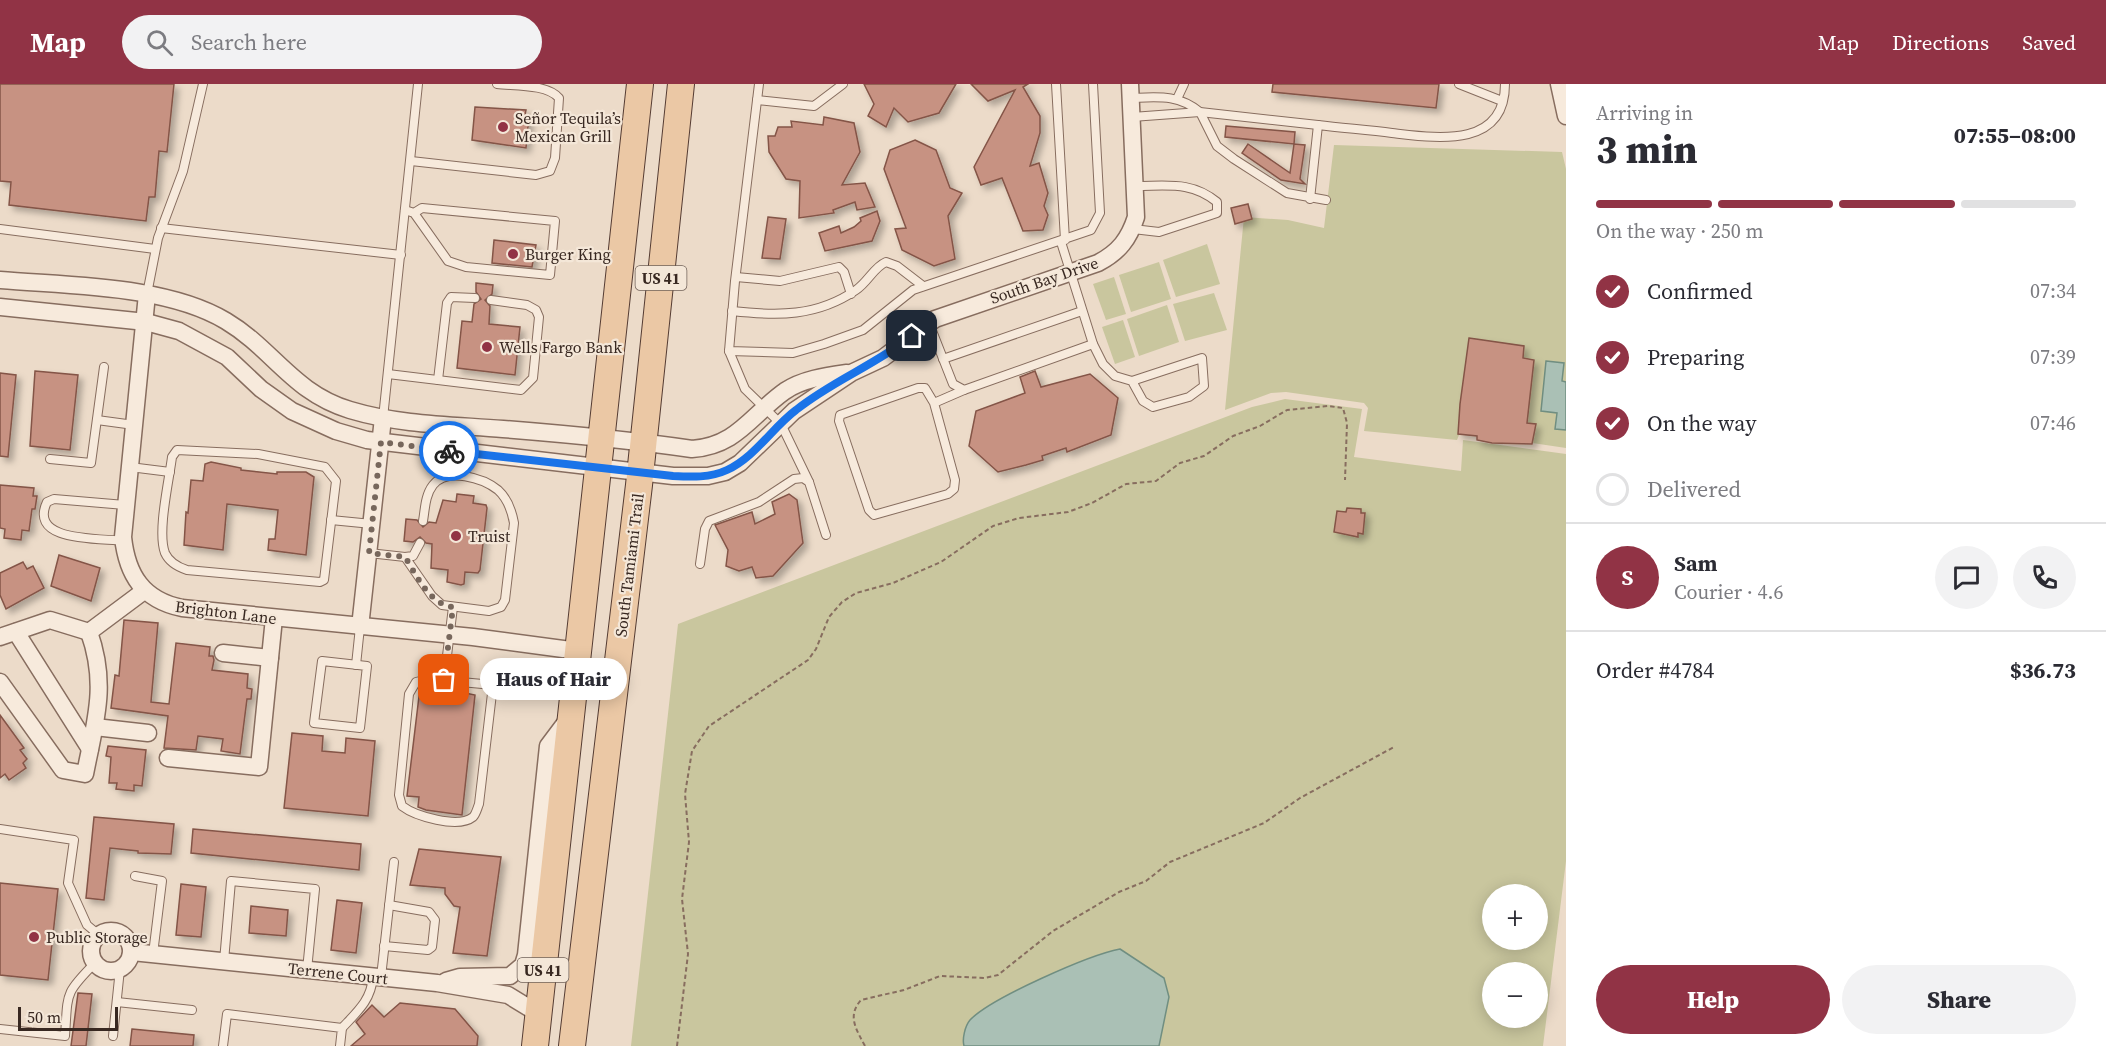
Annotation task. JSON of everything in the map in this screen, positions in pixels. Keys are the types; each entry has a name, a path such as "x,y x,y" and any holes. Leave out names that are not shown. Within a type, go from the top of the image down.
{"main road":[{"name":"US 41","path":"535,1036 603,438 640,84"},
{"name":"South Tamiami Trail","path":"572,1046 640,472 681,84"}],"street":[{"path":"1559,84 1566,116"},
{"path":"1131,91 1136,186 1136,217 1133,229"},
{"name":"South Bay Drive","path":"0,307 146,322 180,331 211,346 242,369 261,389 292,411 336,431 381,442 690,477 725,471 740,463 794,411 851,373 883,358 929,323 950,313 1070,273 1112,256 1123,245 1133,229"},
{"name":"South Bay Drive","path":"0,280 147,294 186,302 213,314 250,337 291,377 316,396 350,410 383,418 603,438 692,449 708,448 735,435 786,390 823,376 851,373"},
{"path":"89,632 144,591 128,567 123,541 147,294"},
{"path":"360,627 383,418"},
{"name":"Brighton Lane","path":"144,591 155,599 182,608 578,651"},
{"path":"168,758 259,767 274,618"},
{"path":"89,632 50,620 8,635 90,749"},
{"path":"0,682 63,770 86,774 99,709 98,657 89,632"},
{"path":"223,653 270,658"},
{"path":"437,983 460,977 510,976 522,965 526,954 548,746 571,716"},
{"path":"95,727 148,733"},
{"path":"104,932 118,932 128,940 132,952 129,962 120,969 103,970 95,963 91,951 99,935 104,932"},
{"name":"Terrene Court","path":"132,952 437,983 508,995 535,1036"}],"lane":[{"path":"147,294 155,249 183,171 203,84"},
{"path":"383,418 400,255 410,212 411,161 418,84"},
{"path":"411,161 536,175 550,171 555,158 559,98 555,93 543,88 497,84"},
{"path":"759,84 729,351 745,389 781,424 809,482 826,535"},
{"path":"757,99 814,106 843,84"},
{"path":"1056,84 1063,241 1082,311 1102,363 1115,376 1132,381 1202,358 1204,386 1189,397 1153,406 1143,401 1132,381"},
{"path":"729,351 793,353 824,344 862,330 903,296 924,286 1091,230 1100,213 1093,84"},
{"path":"1177,99 1184,84"},
{"path":"1460,84 1502,101"},
{"path":"1132,117 1200,112 1437,138 1460,138 1493,120 1502,101 1505,84"},
{"path":"1131,91 1187,102 1200,112 1217,146 1234,159 1287,193 1326,200"},
{"path":"1310,198 1318,125"},
{"path":"1133,229 1159,232 1217,213 1217,202 1203,190 1189,186 1136,186"},
{"path":"422,208 555,221 550,275 466,267 448,261 410,212 422,208"},
{"path":"161,228 400,255"},
{"path":"0,230 155,249"},
{"path":"732,311 784,316 799,313 851,294 886,262 897,266 924,286"},
{"path":"736,277 780,281 839,267 844,272 851,294"},
{"path":"438,380 447,303 451,297 475,298"},
{"path":"388,374 521,390 533,378 539,316 536,310 527,305 491,300"},
{"path":"943,358 1082,311"},
{"path":"929,323 953,384 964,390"},
{"path":"934,403 1093,344"},
{"path":"50,459 91,464 104,367"},
{"path":"918,388 925,388 930,392 934,403 955,480 954,489 948,494 874,515 868,510 839,421 840,415 918,388"},
{"path":"97,420 134,426"},
{"path":"177,450 258,454 325,467 336,481 331,519 324,580 320,582 179,568 168,559 163,545 172,457 177,450"},
{"path":"130,467 170,472"},
{"path":"405,557 432,596 442,605 489,611 501,607 506,589 512,514 498,491 472,477 454,476 440,480 431,488 423,521"},
{"path":"700,564 705,528 709,521 759,502 794,479 802,478 809,482"},
{"path":"123,541 59,533 47,527 43,520 43,509 47,502 54,499 125,505"},
{"path":"331,519 373,524"},
{"path":"369,553 413,556 420,543"},
{"path":"444,680 453,607"},
{"path":"356,665 360,627"},
{"path":"322,661 356,665 367,666 360,728 314,723 322,661"},
{"path":"444,680 493,685 479,804 475,816 455,822 410,812 402,806 399,795 409,694 416,682 444,680"},
{"path":"0,829 74,840 68,883 87,925 99,935"},
{"path":"340,1046 342,1028 365,1003 377,977 384,946 394,862"},
{"path":"135,876 162,881 153,954"},
{"path":"224,961 231,881 315,889 307,970"},
{"path":"384,946 428,951 432,947 434,915 429,912 389,905"},
{"path":"0,1029 65,1036 67,997 71,987 95,963"},
{"path":"113,1036 120,969"},
{"path":"117,1002 192,1010"},
{"path":"223,1046 227,1014 342,1028"}],"path":[{"path":"677,1046 688,954 682,899 689,842 685,786 692,751 709,726 808,660 816,649 826,622 838,605 856,593 893,583 941,562 993,526 1018,518 1068,512 1092,503 1126,484 1156,481 1180,463 1204,456 1233,436 1260,426 1291,409 1328,406 1343,408 1347,423 1343,460 1345,480"},
{"path":"865,1046 853,1019 853,1012 861,1000 904,990 940,976 985,978 998,975 1053,931 1119,892 1146,881 1170,862 1264,823 1300,798 1394,747"}],"shaded area":[{"path":"1334,145 1562,152 1566,169 1566,448 1464,433 1459,435 1457,440 1364,431 1368,408 1364,403 1286,392 1271,393 1225,410 1244,217 1288,220 1324,228"},
{"path":"1207,244 1220,284 1176,297 1163,260"},
{"path":"1159,262 1171,299 1131,312 1119,275"},
{"path":"1114,277 1126,314 1106,320 1093,284"},
{"path":"1214,293 1227,330 1185,341 1173,304"},
{"path":"1167,305 1179,342 1139,356 1127,319"},
{"path":"1123,320 1135,357 1115,364 1102,327"},
{"path":"1546,361 1564,363 1562,381 1566,382 1566,430 1555,429 1557,413 1541,411"},
{"path":"1285,399 1362,409 1354,457 1461,471 1463,440 1566,454 1566,861 1548,1006 1548,962 1482,962 1482,1028 1545,1028 1543,1046 631,1046 678,624 1252,407"},
{"path":"1120,949 1164,978 1169,997 1159,1046 964,1046 964,1033 970,1020 998,1000 1064,968"}],"building":[{"path":"0,84 174,84 167,152 159,151 155,197 149,197 146,221 9,205 11,182 0,181"},
{"path":"864,84 956,84 939,113 908,122 894,108 886,127 868,116 874,104"},
{"path":"971,84 1028,84 1023,87 1040,116 1040,133 1030,166 1039,163 1048,193 1044,206 1048,215 1043,230 1023,231 1002,178 981,185 974,167 1015,90 988,101"},
{"path":"1273,84 1439,84 1436,108 1272,92"},
{"path":"475,107 526,110 525,115 529,115 526,148 472,140"},
{"path":"824,117 854,123 860,152 842,185 865,183 875,207 857,210 855,202 833,210 834,213 799,218 800,181 786,179 769,152 768,136 775,136 778,127 792,127 791,121 823,125"},
{"path":"1226,126 1295,132 1294,144 1225,137"},
{"path":"915,140 936,150 950,188 962,193 948,216 955,259 934,266 902,250 895,229 906,228 884,169 890,150"},
{"path":"1248,144 1290,173 1294,144 1305,145 1300,179 1305,184 1281,180 1242,153"},
{"path":"1248,204 1252,219 1235,224 1231,208"},
{"path":"877,211 880,221 872,241 825,251 819,233 839,226 841,233 854,227 861,221 860,218"},
{"path":"768,217 786,219 780,259 762,258"},
{"name":"Burger King","path":"494,240 536,245 532,267 492,263"},
{"path":"476,283 493,285 492,294 485,300 490,306 489,324 520,327 515,375 457,368 462,321 472,322 474,304 481,299 476,292"},
{"path":"1469,338 1524,346 1523,358 1534,360 1527,423 1536,424 1532,444 1492,443 1477,440 1477,436 1458,434"},
{"path":"35,371 78,375 70,450 30,446"},
{"path":"1035,371 1041,387 1090,374 1118,398 1111,435 1067,452 1066,448 1042,456 1043,460 998,472 969,446 976,411 1025,393 1020,377"},
{"path":"0,373 16,375 8,457 0,456"},
{"path":"211,462 241,468 241,470 277,474 277,472 306,472 314,477 306,555 268,550 269,539 275,539 278,510 227,504 223,550 184,545 191,480 203,481 205,464"},
{"path":"0,485 34,488 33,496 37,496 35,509 32,509 29,531 22,530 21,540 4,538 5,529 0,528"},
{"path":"457,494 474,496 473,503 486,505 487,508 480,570 478,573 465,572 464,584 461,585 447,582 448,570 431,568 432,544 426,543 420,537 413,542 404,541 406,519 417,520 423,527 429,522 436,523 443,500 456,502"},
{"path":"789,494 797,500 803,543 773,576 756,578 752,567 739,571 726,566 728,550 715,525 752,512 755,524 775,514 772,502"},
{"path":"1347,508 1361,509 1361,513 1365,513 1363,534 1358,533 1358,537 1334,532 1337,511 1346,512"},
{"path":"59,555 100,568 91,601 51,586"},
{"path":"23,562 27,569 33,566 44,588 6,609 0,595 0,573"},
{"path":"124,620 158,623 151,702 169,704 176,643 210,647 209,656 213,656 214,660 212,670 248,674 247,688 252,689 251,699 247,699 240,754 221,751 223,739 198,736 196,750 164,748 168,716 111,708 115,675 119,676"},
{"path":"437,687 475,695 462,815 426,810 418,807 419,797 407,796 420,688 436,690"},
{"path":"0,715 24,748 20,750 27,759 23,763 26,768 9,780 5,774 0,778"},
{"path":"292,733 323,736 322,751 345,753 346,738 375,741 368,816 284,808"},
{"path":"108,746 146,750 142,786 134,785 134,791 116,789 117,783 109,783 111,757 106,756"},
{"path":"94,817 174,824 171,854 138,853 138,851 110,848 104,900 86,898"},
{"path":"193,829 361,844 359,870 191,853"},
{"path":"419,849 501,857 487,956 453,953 460,907 454,906 445,894 445,888 410,885"},
{"path":"0,883 58,889 48,980 0,975"},
{"path":"181,884 206,887 201,937 176,935"},
{"path":"337,900 362,903 356,953 331,950"},
{"path":"251,906 288,910 286,936 249,933"},
{"path":"78,993 92,994 86,1046 71,1046"},
{"path":"400,1003 455,1009 478,1036 477,1046 351,1046 365,1034 356,1022 372,1005 384,1017"},
{"path":"132,1029 194,1035 193,1046 130,1046"}],"way so far":[{"path":"444,680 453,607 442,605 432,596 405,557 369,553 381,442 449,451"}],"place":[{"name":"Señor Tequila’s Mexican Grill","path":"503,127"},
{"name":"Burger King","path":"513,254"},
{"name":"Wells Fargo Bank","path":"487,347"},
{"name":"Truist","path":"456,536"},
{"name":"Haus of Hair","path":"444,680"},
{"name":"Public Storage","path":"34,937"}],"route":[{"path":"449,451 673,476 708,476 740,463 794,411 817,394 851,373 883,358 912,336"}]}
